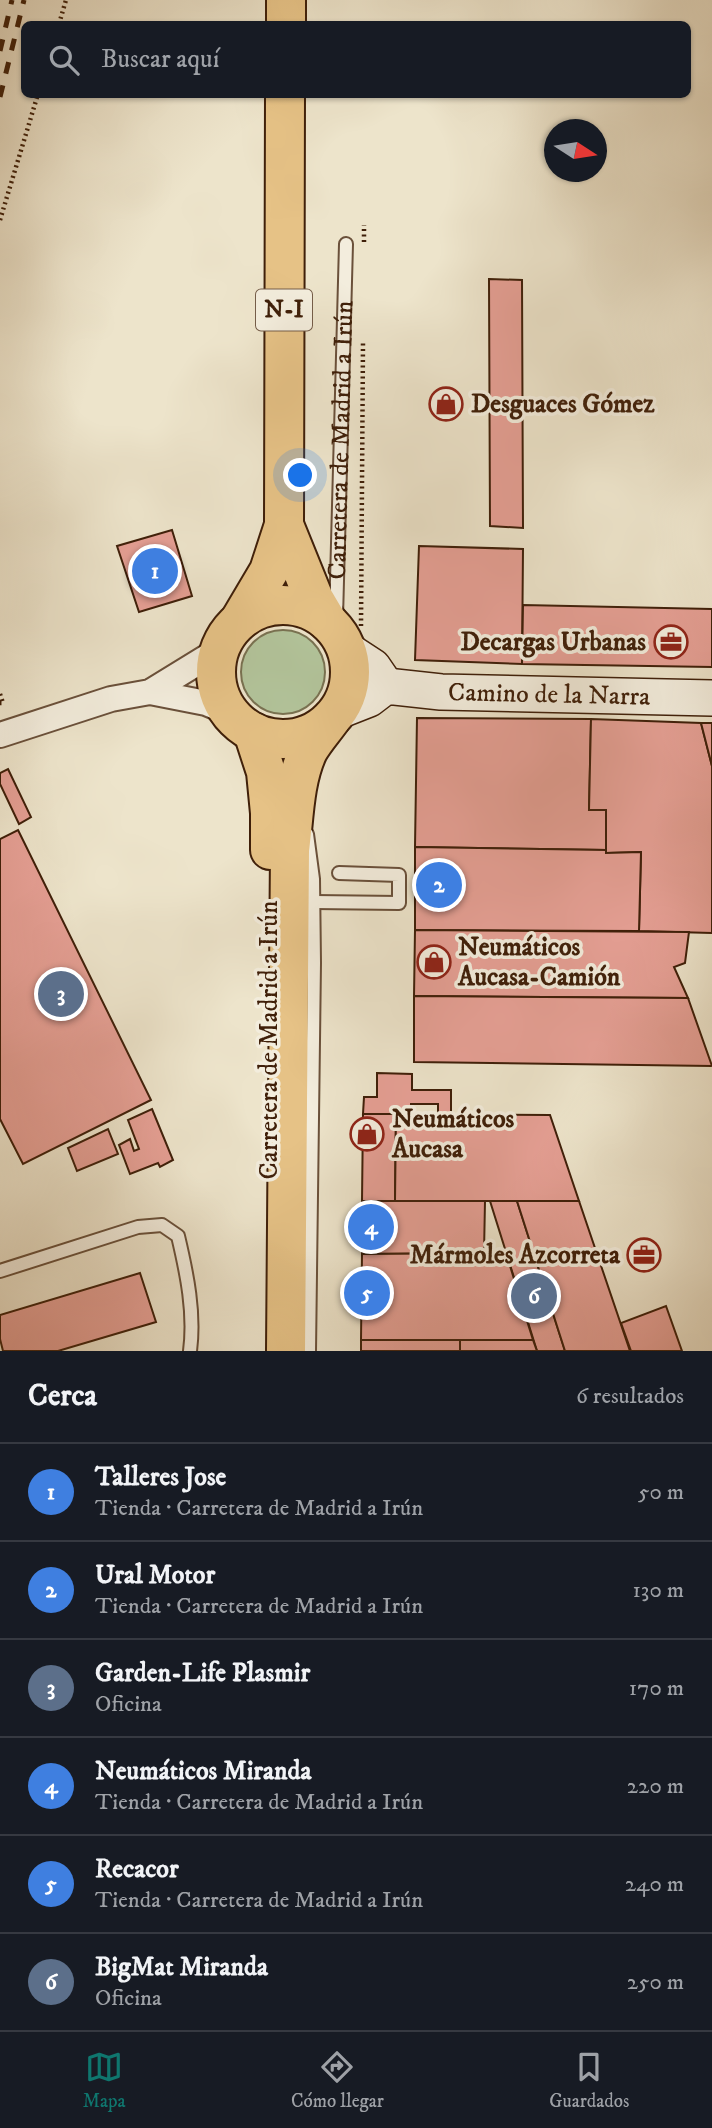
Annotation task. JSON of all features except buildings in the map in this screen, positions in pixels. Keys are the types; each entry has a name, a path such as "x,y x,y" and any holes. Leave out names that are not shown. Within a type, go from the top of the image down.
{"highway":[{"path":"286,0 286,21"},
{"name":"Carretera de Madrid a Irún","path":"230,635 269,571 284,525 285,98"},
{"name":"Carretera de Madrid a Irún","path":"284,525 314,599 343,633"},
{"path":"230,635 264,607 290,605 304,607 343,633"},
{"name":"N-I","path":"336,714 349,683 350,666 343,633"},
{"name":"N-I","path":"230,635 216,671 219,693 242,722"},
{"path":"242,722 274,738 295,738 308,734 336,714"},
{"name":"Carretera de Madrid a Irún","path":"286,1351 290,850 297,788 309,751 336,714"},
{"name":"Carretera de Madrid a Irún","path":"242,722 266,772 270,813 268,1351"}],"street":[{"path":"336,714 369,698 386,686 343,633"},
{"path":"150,692 230,635"},
{"name":"Camino de la Narra","path":"386,686 441,692 712,698"},
{"path":"0,735 111,699 150,692 206,703 242,722"}],"lane":[{"name":"Carretera de Madrid a Irún","path":"343,633 336,620 346,244"},
{"name":"Carretera de Madrid a Irún","path":"297,788 310,853 314,902 309,1351"},
{"path":"314,902 399,903 399,875 339,873"},
{"path":"0,1271 138,1227 162,1225 170,1228 178,1236 187,1276 192,1333 190,1351"}],"path":[{"path":"59,21 66,0"},
{"path":"0,220 37,98"},
{"path":"364,225 364,253"},
{"path":"343,633 363,336"},
{"path":"0,703 3,703 1,694"}],"green space":[{"path":"283,630 299,633 313,642 322,656 325,672 322,688 313,702 299,711 283,714 267,711 253,702 244,688 241,672 244,656 253,642 267,633"}],"railway":[{"path":"0,51 12,0"},
{"path":"0,97 24,0"}],"place":[{"name":"Desguaces Gómez","path":"446,404"},
{"name":"Talleres Jose","path":"155,571"},
{"name":"Decargas Urbanas","path":"671,642"},
{"name":"Ural Motor","path":"439,885"},
{"name":"Neumáticos Aucasa-Camión","path":"434,962"},
{"name":"Garden-Life Plasmir","path":"61,994"},
{"name":"Neumáticos Aucasa","path":"367,1134"},
{"name":"Neumáticos Miranda","path":"371,1227"},
{"name":"Mármoles Azcorreta","path":"644,1255"},
{"name":"Recacor","path":"367,1293"},
{"name":"BigMat Miranda","path":"534,1296"}]}
